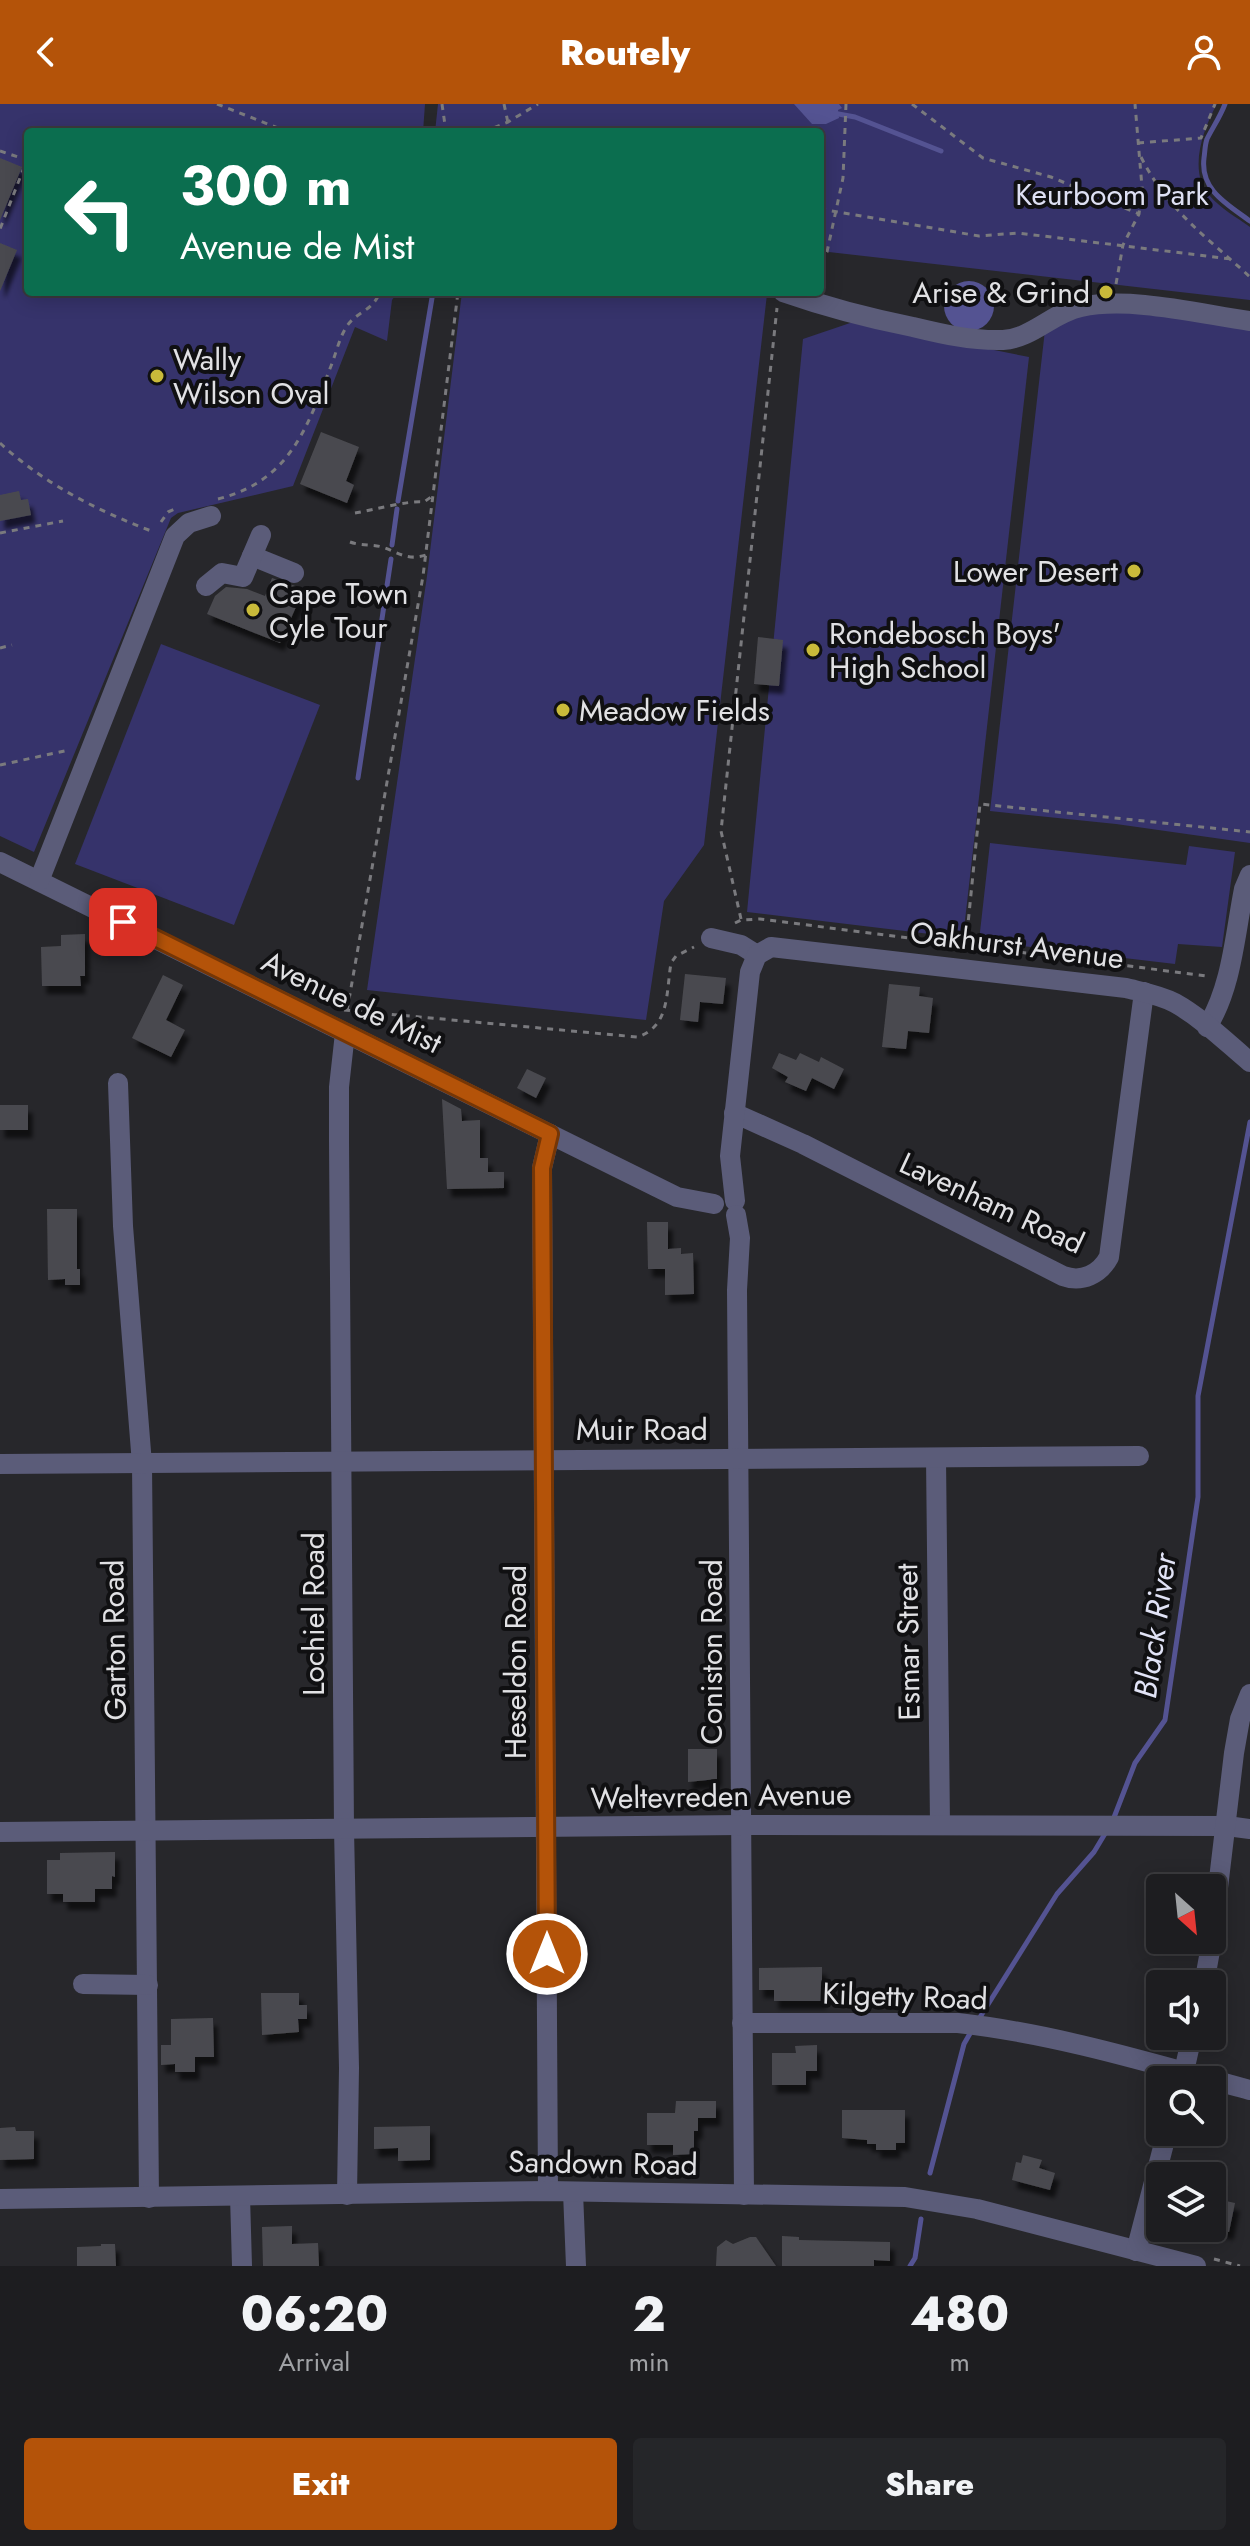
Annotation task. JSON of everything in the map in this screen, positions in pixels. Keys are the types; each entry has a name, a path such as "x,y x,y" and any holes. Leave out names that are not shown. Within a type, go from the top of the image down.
{"street":[{"path":"780,299 948,335 992,340 1008,340 1028,334 1072,308 1112,303 1250,321"},
{"path":"39,881 175,536 183,526 215,507"},
{"path":"206,586 222,573 243,577 261,535"},
{"path":"252,556 294,573"},
{"name":"Avenue de Mist","path":"0,862 677,1197 692,1209 724,1209"},
{"path":"1207,1027 1218,1010 1244,889 1250,875"},
{"path":"711,938 741,945 757,955"},
{"name":"Oakhurst Avenue","path":"757,955 765,949 779,947 1144,992 1172,1001 1249,1061"},
{"name":"Coniston Road","path":"744,2195 740,1231 724,1209 750,972 757,955"},
{"name":"Lavenham Road","path":"734,1113 803,1144 1063,1276 1084,1278 1094,1274 1109,1257 1144,992"},
{"name":"Lochiel Road","path":"345,1033 339,1087 344,1829 349,2068 347,2195"},
{"name":"Garton Road","path":"118,1083 123,1226 142,1464 149,2198"},
{"name":"Heseldon Road","path":"548,2191 542,1168 550,1134"},
{"name":"Muir Road","path":"0,1464 1139,1456"},
{"name":"Esmar Street","path":"936,1458 940,1825"},
{"path":"1221,1874 1236,1743 1240,1719 1250,1694"},
{"name":"Weltevreden Avenue","path":"0,1832 741,1825 1227,1826 1250,1829"},
{"path":"83,1984 148,1985"},
{"name":"Kilgetty Road","path":"742,2023 958,2023 992,2027 1122,2055 1154,2066"},
{"name":"Kilgetty Road","path":"1226,2085 1250,2090"},
{"path":"1136,2251 1163,2146"},
{"name":"Sandown Road","path":"0,2199 548,2191 905,2197 939,2201 1005,2216 1196,2266"},
{"path":"573,2192 576,2266"},
{"path":"240,2196 242,2266"}],"path":[{"path":"217,104 278,128"},
{"path":"442,104 445,128"},
{"path":"504,104 509,128"},
{"path":"493,128 538,104"},
{"path":"912,104 983,158 1051,177 1139,214"},
{"path":"1112,303 1123,245 1139,214 1142,187 1135,104"},
{"path":"1138,143 1201,138 1215,104"},
{"path":"824,256 843,178 846,106"},
{"path":"0,151 24,158"},
{"path":"1139,152 1160,191 1175,209 1250,277"},
{"path":"0,229 24,167"},
{"path":"824,210 979,236 1018,233 1231,259"},
{"path":"215,507 265,478 296,446 306,431 346,327 375,303 378,296"},
{"path":"347,1011 426,555 458,296"},
{"path":"741,920 721,831 780,299"},
{"path":"0,443 27,468 110,516 154,532"},
{"path":"355,513 402,505 413,500 424,502 433,496"},
{"path":"154,543 154,532 165,516 174,510"},
{"path":"0,533 63,521"},
{"path":"350,542 380,546 405,558 415,559 426,555"},
{"path":"0,648 12,645"},
{"path":"0,765 61,753 74,745"},
{"path":"966,945 980,804 1250,832"}],"green space":[{"path":"0,104 425,104 423,128 24,128 24,296 395,296 387,341 355,327 293,486 178,513 171,518 34,852 0,836"},
{"name":"Keurboom Park","path":"438,104 1217,104 1203,137 1199,174 1213,200 1250,227 1250,300 824,251 824,128 435,128"},
{"name":"Meadow Fields","path":"462,296 767,296 704,845 664,901 646,1020 367,990 427,576"},
{"name":"Lower Desert","path":"1095,309 1250,326 1250,843 1116,824 990,811 1045,330"},
{"path":"853,322 1029,357 963,938 747,912 803,339"},
{"path":"161,644 320,705 234,925 75,864"},
{"path":"990,843 1186,865 1189,846 1235,852 1222,947 1178,944 1175,964 979,941"}],"shaded area":[{"path":"794,104 839,104 842,108 838,110 839,118 826,124 812,124"},
{"path":"969,281 987,288 994,306 987,324 969,331 951,324 944,306 951,288"}],"building":[{"path":"0,158 22,167 0,220"},
{"path":"0,243 17,250 0,291"},
{"path":"321,432 359,447 346,481 354,485 347,503 300,484"},
{"path":"19,491 21,500 28,499 31,515 0,521 0,495"},
{"name":"Cape Town Cyle Tour","path":"272,578 304,589 280,643 207,614 215,596 226,587 247,589 265,596"},
{"path":"758,637 783,640 779,686 754,684"},
{"path":"85,934 85,976 80,976 81,986 42,986 41,947 61,946 61,935"},
{"path":"685,974 726,978 723,1004 700,1002 698,1022 680,1020"},
{"path":"163,975 183,985 166,1020 185,1030 171,1057 132,1038"},
{"path":"889,984 920,987 919,996 933,998 929,1033 908,1031 906,1049 882,1047"},
{"path":"779,1053 796,1060 800,1053 819,1062 821,1057 844,1069 834,1089 812,1078 806,1091 785,1082 788,1077 772,1068"},
{"path":"527,1069 546,1078 536,1098 517,1088"},
{"path":"442,1099 461,1109 462,1121 480,1120 480,1158 488,1158 488,1172 504,1172 504,1188 447,1189"},
{"path":"0,1105 28,1105 28,1130 0,1130"},
{"path":"47,1209 77,1209 80,1285 65,1285 65,1279 48,1280"},
{"path":"647,1222 668,1222 668,1249 681,1248 681,1254 693,1253 694,1294 665,1295 665,1269 648,1269"},
{"path":"688,1749 717,1749 717,1779 688,1782"},
{"path":"115,1852 112,1889 95,1889 95,1902 63,1902 63,1894 47,1894 47,1860 60,1860 60,1853"},
{"path":"822,1967 822,2001 774,2001 774,1990 759,1990 759,1968"},
{"path":"261,1993 299,1993 299,2005 307,2005 307,2019 298,2019 299,2032 262,2035"},
{"path":"213,2018 214,2057 195,2057 195,2072 175,2072 175,2064 161,2065 161,2045 171,2045 171,2019"},
{"path":"817,2045 817,2071 806,2071 806,2085 772,2085 772,2053 796,2053 795,2046"},
{"path":"676,2101 716,2101 716,2118 698,2118 698,2131 694,2131 694,2154 673,2155 673,2145 647,2145 647,2113 675,2113"},
{"path":"842,2110 905,2110 905,2143 896,2143 896,2150 876,2150 876,2144 867,2144 867,2140 842,2138"},
{"path":"430,2126 430,2160 398,2161 398,2148 374,2149 374,2127"},
{"path":"15,2127 16,2131 34,2131 34,2159 0,2160 0,2128"},
{"path":"1023,2155 1042,2160 1039,2168 1055,2173 1050,2190 1012,2180 1016,2162 1021,2163"},
{"path":"1226,2201 1235,2203 1229,2232 1226,2231"},
{"path":"292,2226 292,2244 318,2243 319,2266 263,2266 262,2227"},
{"path":"782,2236 799,2237 799,2240 890,2242 890,2261 874,2260 874,2266 782,2266"},
{"path":"756,2237 776,2266 716,2266 717,2247 726,2240 733,2244"},
{"path":"115,2244 116,2266 77,2266 77,2247"}],"waterway":[{"name":"Black River","path":"1225,104 1206,141 1206,179 1224,202 1250,221"},
{"path":"833,113 855,117 941,151"},
{"path":"398,501 432,296"},
{"path":"392,545 397,509"},
{"path":"358,778 391,559"},
{"name":"Black River","path":"1113,1820 1135,1763 1165,1720 1198,1497 1198,1396 1250,1122"},
{"name":"Black River","path":"977,2022 1057,1894 1094,1852 1106,1832"},
{"name":"Black River","path":"930,2173 964,2044 972,2030"},
{"name":"Black River","path":"910,2266 915,2258 921,2219"}],"place":[{"name":"Arise & Grind","path":"1106,292"},
{"name":"Wally Wilson Oval","path":"157,376"},
{"name":"Lower Desert","path":"1134,571"},
{"name":"Cape Town Cyle Tour","path":"253,610"},
{"name":"Rondebosch Boys' High School","path":"813,650"},
{"name":"Meadow Fields","path":"563,710"}],"route":[{"path":"123,922 550,1134 542,1168 547,1954"}]}
